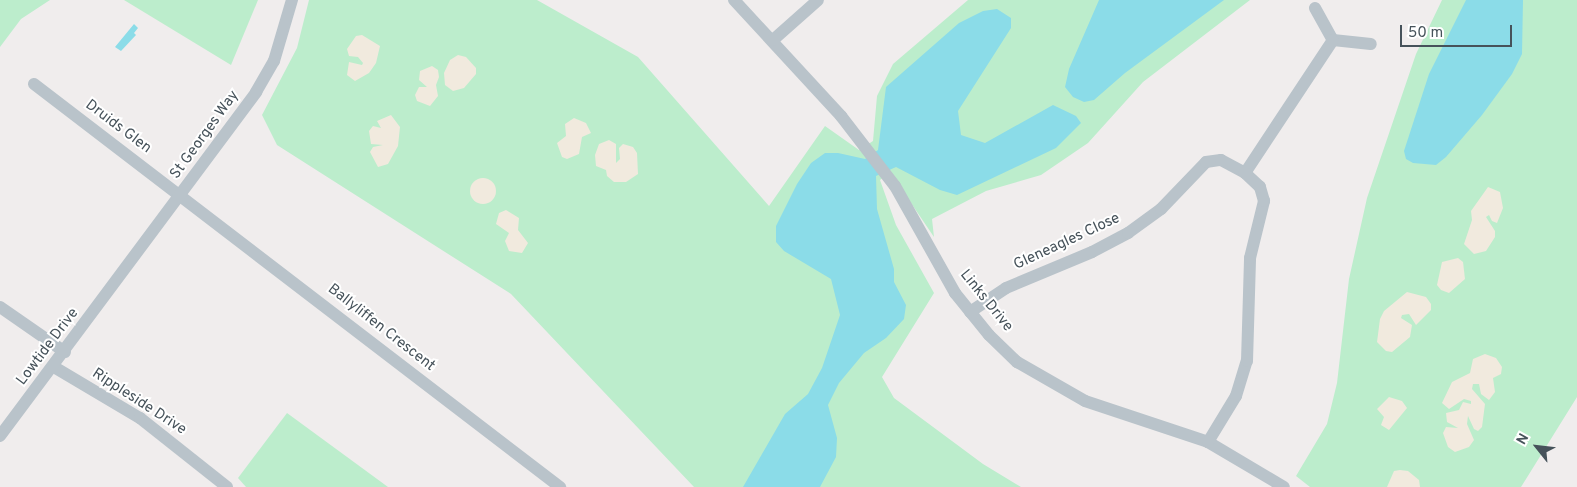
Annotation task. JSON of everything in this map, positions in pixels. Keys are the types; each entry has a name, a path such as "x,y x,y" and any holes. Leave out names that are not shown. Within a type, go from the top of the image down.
{"street":[{"name":"St Georges Way","path":"120,276 182,196 266,76 292,0"},
{"name":"Links Drive","path":"734,0 773,40 895,186 946,279 970,312 1017,362 1049,383 1085,401 1208,442 1284,487"},
{"path":"773,40 818,0"},
{"path":"1315,8 1333,40"},
{"path":"1333,40 1371,44"},
{"path":"1246,173 1333,40"},
{"name":"Druids Glen","path":"34,84 182,196"},
{"name":"Gleneagles Close","path":"970,312 1006,288 1092,252 1128,233 1161,209 1206,162 1221,160 1246,173 1260,187 1264,201 1250,258 1246,361 1236,396 1208,442"},
{"name":"Ballyliffen Crescent","path":"182,196 560,487"},
{"name":"Lowtide Drive","path":"0,436 54,367 120,276"},
{"path":"0,307 65,352"},
{"name":"Rippleside Drive","path":"54,367 140,418 227,487"}],"green space":[{"path":"0,0 50,0 21,19 0,47"},
{"path":"124,0 258,0 231,65"},
{"path":"309,0 537,0 638,57 769,206 825,126 859,150 873,141 877,96 893,64 968,0 1250,0 1143,82 1088,143 1041,175 986,191 932,219 934,237 890,172 880,180 896,225 934,293 882,377 894,398 983,464 1021,487 694,487 511,294 277,145 262,115 297,48"},
{"path":"1442,0 1577,0 1577,397 1521,487 1310,487 1296,476 1327,424 1337,383 1349,279 1367,198 1416,54"},
{"path":"287,413 388,487 246,487 238,478"}],"sand":[{"path":"362,35 380,46 376,63 369,73 355,81 347,75 349,62 362,65 363,63 358,57 349,56 347,49 356,36"},
{"path":"458,55 466,57 476,68 476,74 464,88 453,91 445,85 444,73 450,60"},
{"path":"432,66 438,70 439,77 436,85 438,96 430,106 417,101 415,95 419,87 427,87 419,80 420,71"},
{"path":"391,115 400,127 398,146 388,164 378,167 370,152 373,147 383,145 371,144 369,131 373,126 381,128 377,121"},
{"path":"574,118 586,123 591,133 582,137 579,154 567,159 562,157 557,143 566,136 565,124"},
{"path":"609,140 616,144 616,163 620,159 619,148 623,144 633,147 637,153 638,174 626,182 614,182 607,176 606,170 596,166 595,155 599,144"},
{"path":"483,178 493,181 496,191 493,201 483,204 473,201 470,191 473,181"},
{"path":"1488,187 1500,192 1503,208 1497,223 1492,221 1489,215 1486,217 1495,231 1495,237 1486,251 1474,254 1464,244 1472,220 1471,211"},
{"path":"506,210 519,218 518,230 528,243 522,253 509,251 505,241 509,233 496,224 499,213"},
{"path":"1458,258 1463,262 1465,279 1449,293 1441,290 1437,285 1442,262"},
{"path":"1407,292 1426,297 1431,304 1431,310 1416,325 1409,314 1402,315 1401,318 1412,325 1410,337 1392,352 1386,351 1377,342 1380,319 1384,311"},
{"path":"1485,354 1496,358 1502,367 1501,374 1493,378 1495,392 1489,400 1481,394 1479,384 1473,384 1472,389 1485,404 1482,427 1478,431 1474,429 1468,416 1467,424 1474,440 1469,447 1455,452 1448,447 1443,433 1446,427 1458,428 1447,422 1446,413 1459,410 1463,402 1471,404 1471,401 1464,399 1449,409 1442,403 1452,382 1470,373 1473,359"},
{"path":"1389,397 1402,401 1407,408 1389,430 1381,425 1384,417 1377,409"},
{"path":"1394,471 1408,471 1419,480 1420,487 1387,487"}],"water":[{"path":"1099,0 1224,0 1125,73 1094,100 1084,102 1073,97 1065,87 1069,69"},
{"path":"1466,0 1523,0 1522,54 1512,74 1482,115 1446,157 1436,165 1413,163 1406,159 1404,151 1429,74"},
{"path":"997,9 1011,18 1011,28 958,111 961,135 985,143 1053,105 1076,116 1081,123 1056,148 957,195 940,190 896,167 876,176 877,209 894,269 894,282 906,305 904,319 886,338 864,353 839,383 828,405 837,438 836,457 820,487 743,487 785,414 808,394 822,368 840,315 831,279 784,251 776,242 776,226 797,184 811,163 825,153 838,153 865,159 878,150 886,87 959,23 983,11"},
{"path":"134,24 138,28 134,33 136,35 121,51 115,47"}]}
